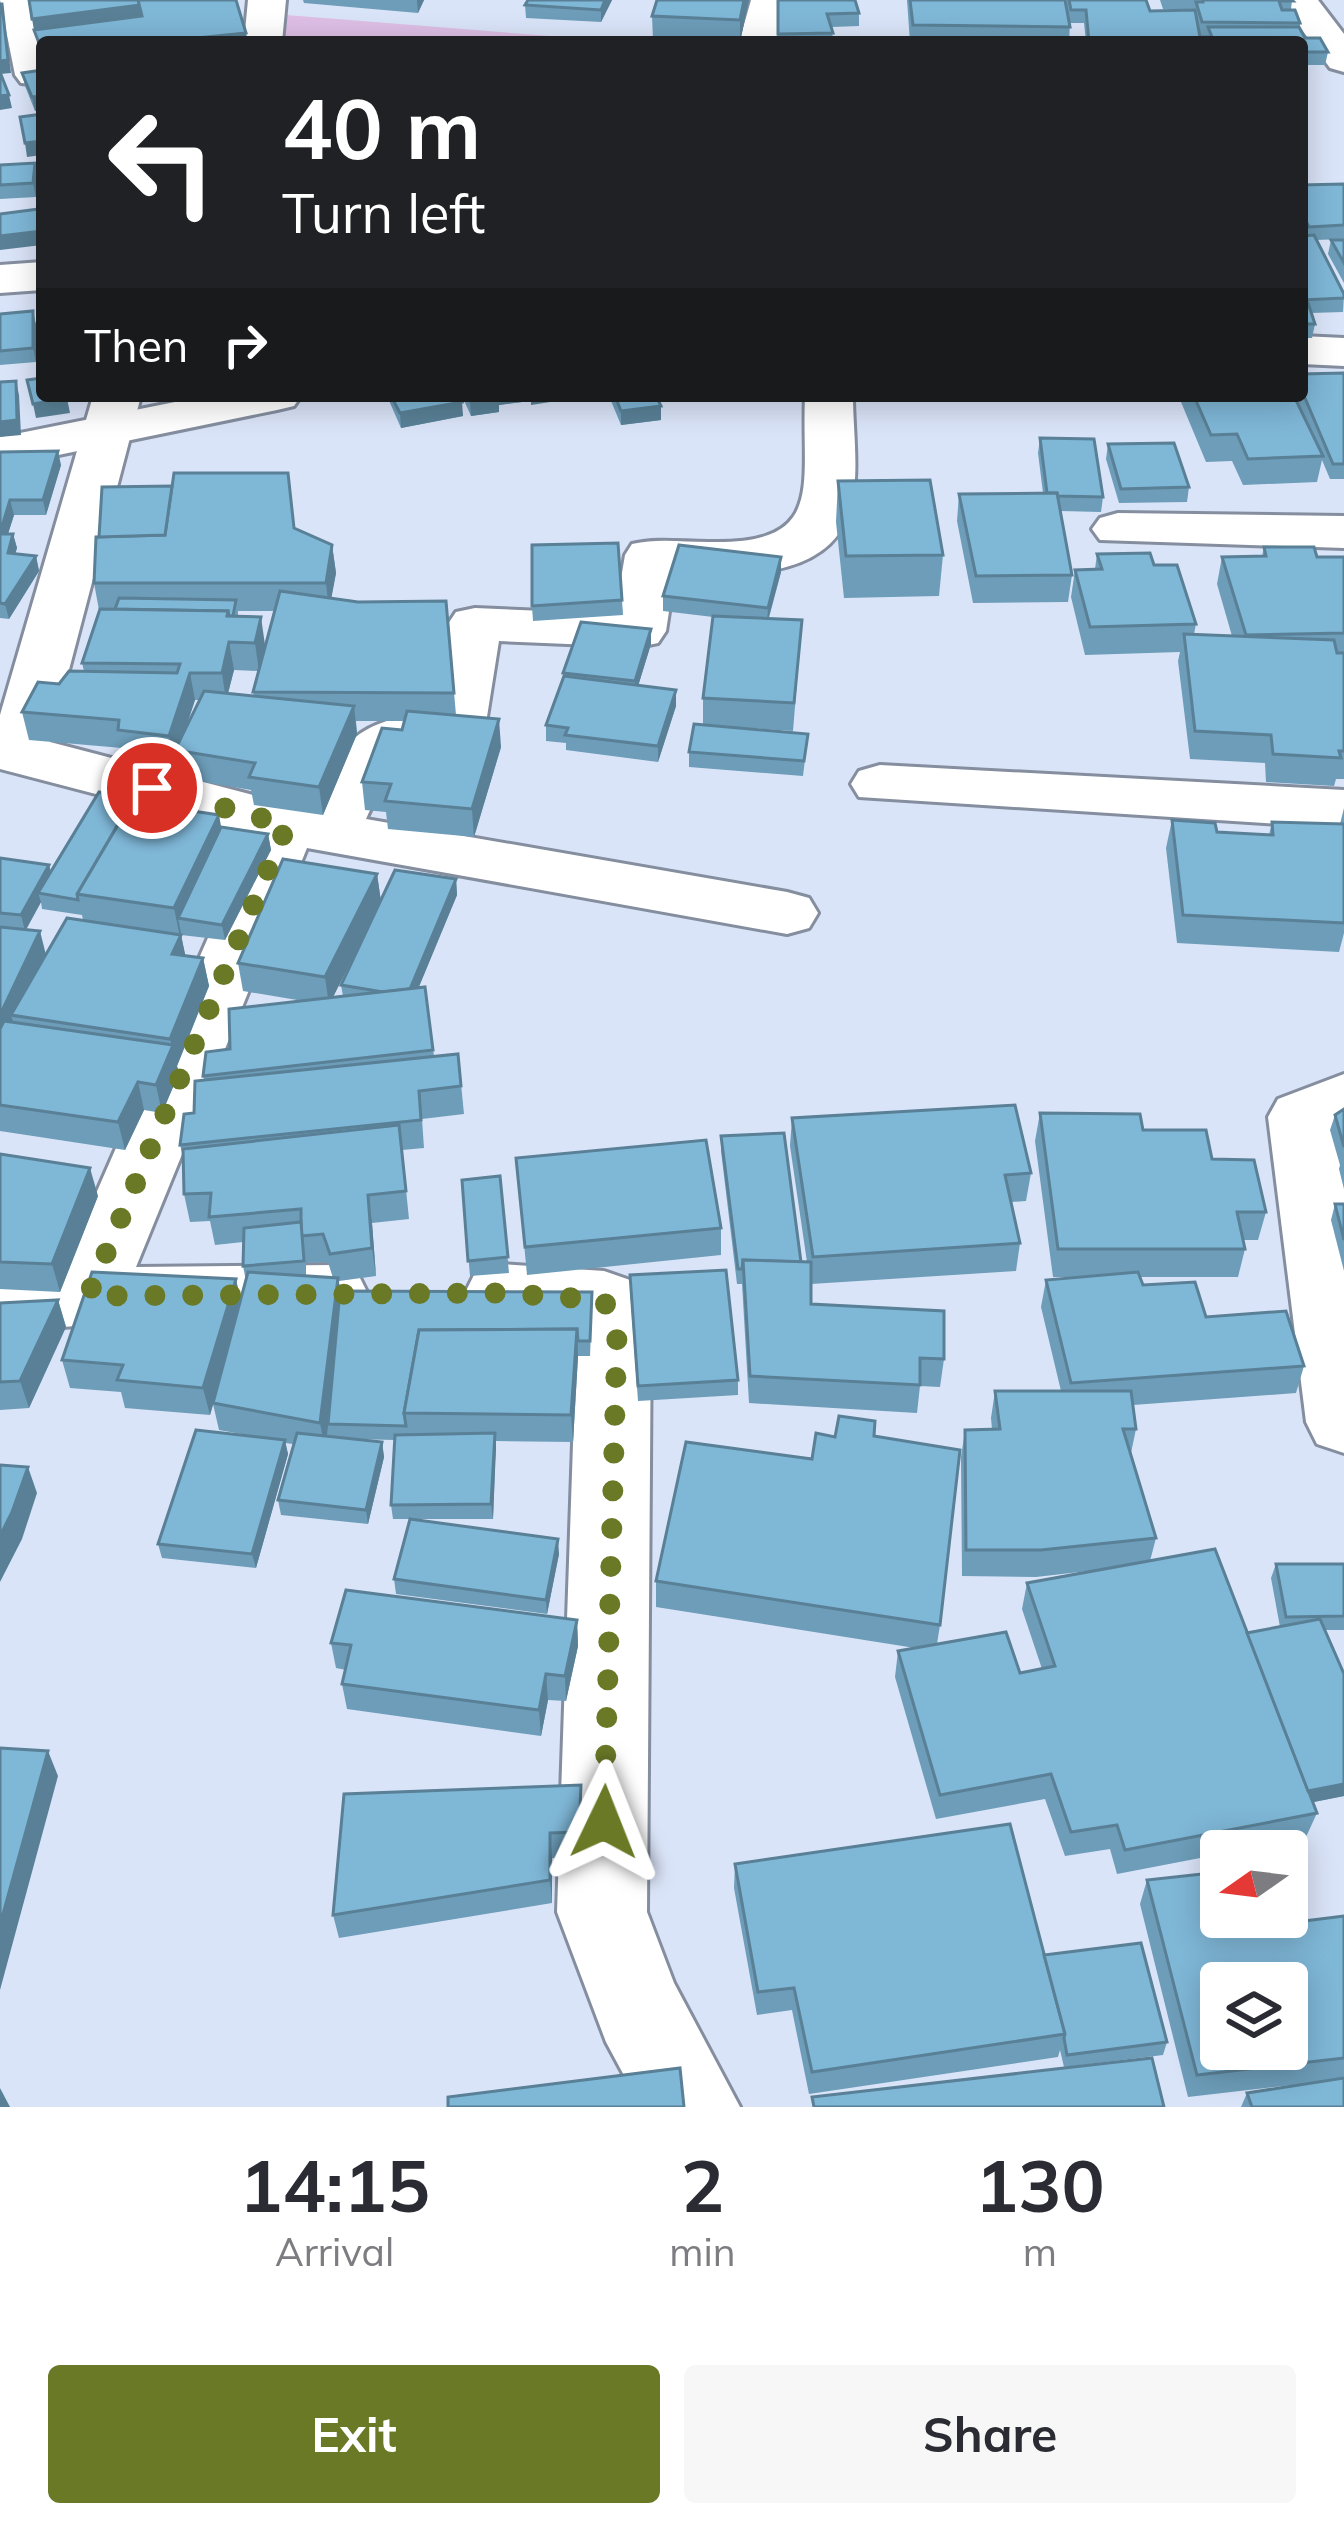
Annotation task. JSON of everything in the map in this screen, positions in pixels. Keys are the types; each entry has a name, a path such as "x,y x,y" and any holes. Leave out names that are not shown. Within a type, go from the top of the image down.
{"street":[{"path":"760,36 770,0"},
{"path":"1299,0 1344,60"},
{"path":"12,2 26,76"},
{"path":"1308,70 1344,69"},
{"path":"0,279 36,276"},
{"path":"1308,350 1344,352"},
{"path":"0,452 112,413 219,402"},
{"path":"88,1296 308,828 370,750 398,735 457,723 475,624 639,631 651,555 751,557 807,540 821,521 829,402"},
{"path":"112,413 9,752 308,828 787,913"},
{"path":"1118,529 1344,532"},
{"path":"880,784 1344,809"},
{"path":"1344,1100 1302,1117 1344,1422"},
{"path":"0,1303 88,1296 421,1293 604,1300 614,1317 602,1912 638,2010 693,2107"}],"shaded area":[{"path":"286,15 550,36 278,36"}],"building":[{"path":"29,0 138,0 140,5 32,19"},
{"path":"138,0 236,0 246,33 36,36 34,30 142,16"},
{"path":"528,0 605,0 601,10 525,5"},
{"path":"657,0 744,0 740,20 652,16"},
{"path":"778,0 855,0 859,13 827,14 833,33 778,34"},
{"path":"910,0 1065,0 1070,27 913,25"},
{"path":"1069,0 1146,0 1150,11 1195,10 1200,36 1088,36 1086,10 1071,10"},
{"path":"1292,0 1279,1 1282,10 1295,10 1300,23 1202,22 1196,2"},
{"path":"0,4 8,60 0,61"},
{"path":"1208,27 1299,27 1304,36 1212,36"},
{"path":"1308,38 1320,38 1328,52 1308,52"},
{"path":"36,71 36,97 32,97 22,73"},
{"path":"0,72 9,95 0,96"},
{"path":"36,115 36,142 25,143 20,117"},
{"path":"35,163 33,183 0,185 0,165"},
{"path":"1344,184 1344,225 1309,227 1308,185"},
{"path":"36,209 36,232 0,236 0,214"},
{"path":"1314,235 1344,298 1308,300 1308,236"},
{"path":"1331,240 1344,240 1344,263"},
{"path":"33,311 33,348 0,351 0,314"},
{"path":"1344,373 1344,464 1333,464 1307,402 1308,374"},
{"path":"36,379 36,402 44,402 33,404 27,380"},
{"path":"16,381 17,420 0,422 0,382"},
{"path":"394,402 462,402 400,413"},
{"path":"617,402 659,402 661,406 621,411"},
{"path":"1197,402 1297,402 1323,456 1248,459 1237,434 1211,435"},
{"path":"1040,438 1094,439 1103,497 1047,493"},
{"path":"1174,443 1189,487 1121,489 1108,444"},
{"path":"58,451 43,500 10,500 0,533 0,452"},
{"path":"174,473 288,473 294,528 332,545 326,583 94,583 96,537 165,535"},
{"path":"930,480 943,555 846,556 838,481"},
{"path":"172,486 165,535 99,537 102,487"},
{"path":"1057,493 1072,575 976,576 959,494"},
{"path":"0,534 13,534 8,553 36,556 5,604 0,603"},
{"path":"618,543 622,600 532,606 532,545"},
{"path":"679,545 781,557 768,608 663,596"},
{"path":"1264,547 1314,547 1317,557 1344,557 1344,633 1246,635 1222,557 1266,556"},
{"path":"1150,553 1154,565 1177,565 1196,624 1090,627 1075,570 1102,569 1097,554"},
{"path":"280,591 358,602 446,601 454,693 253,692"},
{"path":"119,598 236,600 233,616 229,616 228,611 115,609"},
{"path":"100,609 228,611 227,616 261,617 255,643 229,642 222,673 190,673 169,736 118,730 119,720 22,712 38,682 59,684 69,671 177,673 180,664 82,663"},
{"path":"713,616 802,620 794,703 703,698"},
{"path":"581,622 651,629 635,681 563,673"},
{"path":"1184,634 1334,640 1337,653 1344,653 1341,758 1273,754 1271,735 1195,731"},
{"path":"564,676 676,690 658,746 565,735 568,728 546,725"},
{"path":"204,691 354,706 319,787 249,777 255,763 175,750"},
{"path":"407,711 499,719 472,809 385,801 391,784 362,782 382,728 402,730"},
{"path":"694,724 808,734 804,761 689,752"},
{"path":"141,786 175,791 166,807 219,815 174,908 77,894"},
{"path":"99,792 134,797 77,894 78,900 38,893"},
{"path":"1172,820 1215,823 1217,832 1273,835 1272,822 1344,824 1344,923 1183,915"},
{"path":"221,827 268,834 222,925 178,918"},
{"path":"0,858 49,865 21,915 0,913"},
{"path":"283,859 377,874 325,977 238,963"},
{"path":"395,870 456,879 410,989 383,992 341,985"},
{"path":"67,918 181,935 172,954 203,958 170,1039 11,1015"},
{"path":"0,927 40,931 0,1015"},
{"path":"425,987 433,1050 203,1076 206,1052 230,1049 229,1009"},
{"path":"4,1021 173,1045 156,1085 138,1082 118,1122 0,1105 0,1029"},
{"path":"458,1054 461,1086 419,1091 421,1120 180,1145 184,1114 194,1113 195,1081"},
{"path":"1015,1105 1031,1173 1005,1175 1020,1243 813,1257 792,1118"},
{"path":"1344,1109 1344,1147 1335,1115"},
{"path":"1040,1113 1140,1114 1143,1130 1206,1130 1212,1159 1254,1160 1266,1212 1237,1212 1245,1249 1058,1249"},
{"path":"399,1125 406,1191 368,1195 372,1248 330,1254 323,1234 301,1236 301,1209 209,1217 211,1193 184,1194 183,1149"},
{"path":"784,1133 801,1262 743,1260 738,1269 721,1136"},
{"path":"706,1140 721,1228 525,1247 516,1158"},
{"path":"0,1154 90,1168 52,1264 0,1262"},
{"path":"500,1176 508,1257 468,1261 462,1180"},
{"path":"1335,1204 1344,1204 1344,1240"},
{"path":"301,1222 304,1261 243,1266 244,1228"},
{"path":"743,1260 811,1262 811,1304 944,1311 944,1359 920,1358 920,1385 750,1376"},
{"path":"726,1270 738,1380 638,1386 630,1275"},
{"path":"92,1272 236,1279 203,1388 117,1380 123,1365 62,1360"},
{"path":"248,1272 338,1278 320,1423 213,1403"},
{"path":"1138,1272 1143,1285 1195,1282 1206,1317 1286,1311 1304,1366 1071,1383 1046,1280"},
{"path":"340,1291 592,1292 590,1341 578,1341 577,1329 419,1330 404,1413 406,1426 328,1424"},
{"path":"58,1300 20,1381 0,1382 0,1303"},
{"path":"577,1329 571,1415 404,1413 419,1330"},
{"path":"995,1391 1131,1391 1136,1429 1123,1429 1156,1538 1041,1550 966,1550 965,1430 1000,1429"},
{"path":"839,1416 875,1421 874,1436 960,1450 940,1625 656,1581 686,1442 812,1459 816,1433 835,1437"},
{"path":"196,1430 285,1440 252,1554 158,1544"},
{"path":"297,1433 382,1442 366,1510 278,1500"},
{"path":"495,1433 491,1504 391,1505 395,1435"},
{"path":"0,1465 28,1467 0,1536"},
{"path":"410,1519 558,1539 546,1600 394,1579"},
{"path":"1215,1549 1317,1813 1229,1830 1200,1830 1200,1836 1125,1850 1117,1825 1071,1832 1051,1774 940,1795 898,1651 1006,1632 1020,1673 1055,1666 1027,1583"},
{"path":"1276,1564 1344,1564 1344,1616 1286,1617"},
{"path":"346,1590 577,1620 565,1676 546,1674 539,1710 342,1684 351,1645 331,1643"},
{"path":"1320,1619 1344,1674 1344,1784 1308,1791 1247,1633"},
{"path":"0,1748 48,1751 0,1925"},
{"path":"581,1785 579,1832 550,1833 550,1880 333,1915 344,1794"},
{"path":"1010,1824 1065,2034 812,2072 794,1988 758,1992 735,1864"},
{"path":"1200,1874 1200,1938 1308,1938 1308,1920 1344,1916 1344,2058 1308,2062 1308,1962 1200,1962 1200,2070 1240,2070 1197,2075 1147,1880"},
{"path":"1141,1943 1167,2042 1067,2055 1044,1955"},
{"path":"1152,2058 1164,2107 814,2107 812,2097"},
{"path":"680,2068 684,2107 448,2107 448,2097"},
{"path":"1344,2078 1344,2107 1252,2107 1247,2093"}],"route":[{"path":"152,788 287,825 88,1296 501,1293 604,1300 617,1334 604,1822"}]}
